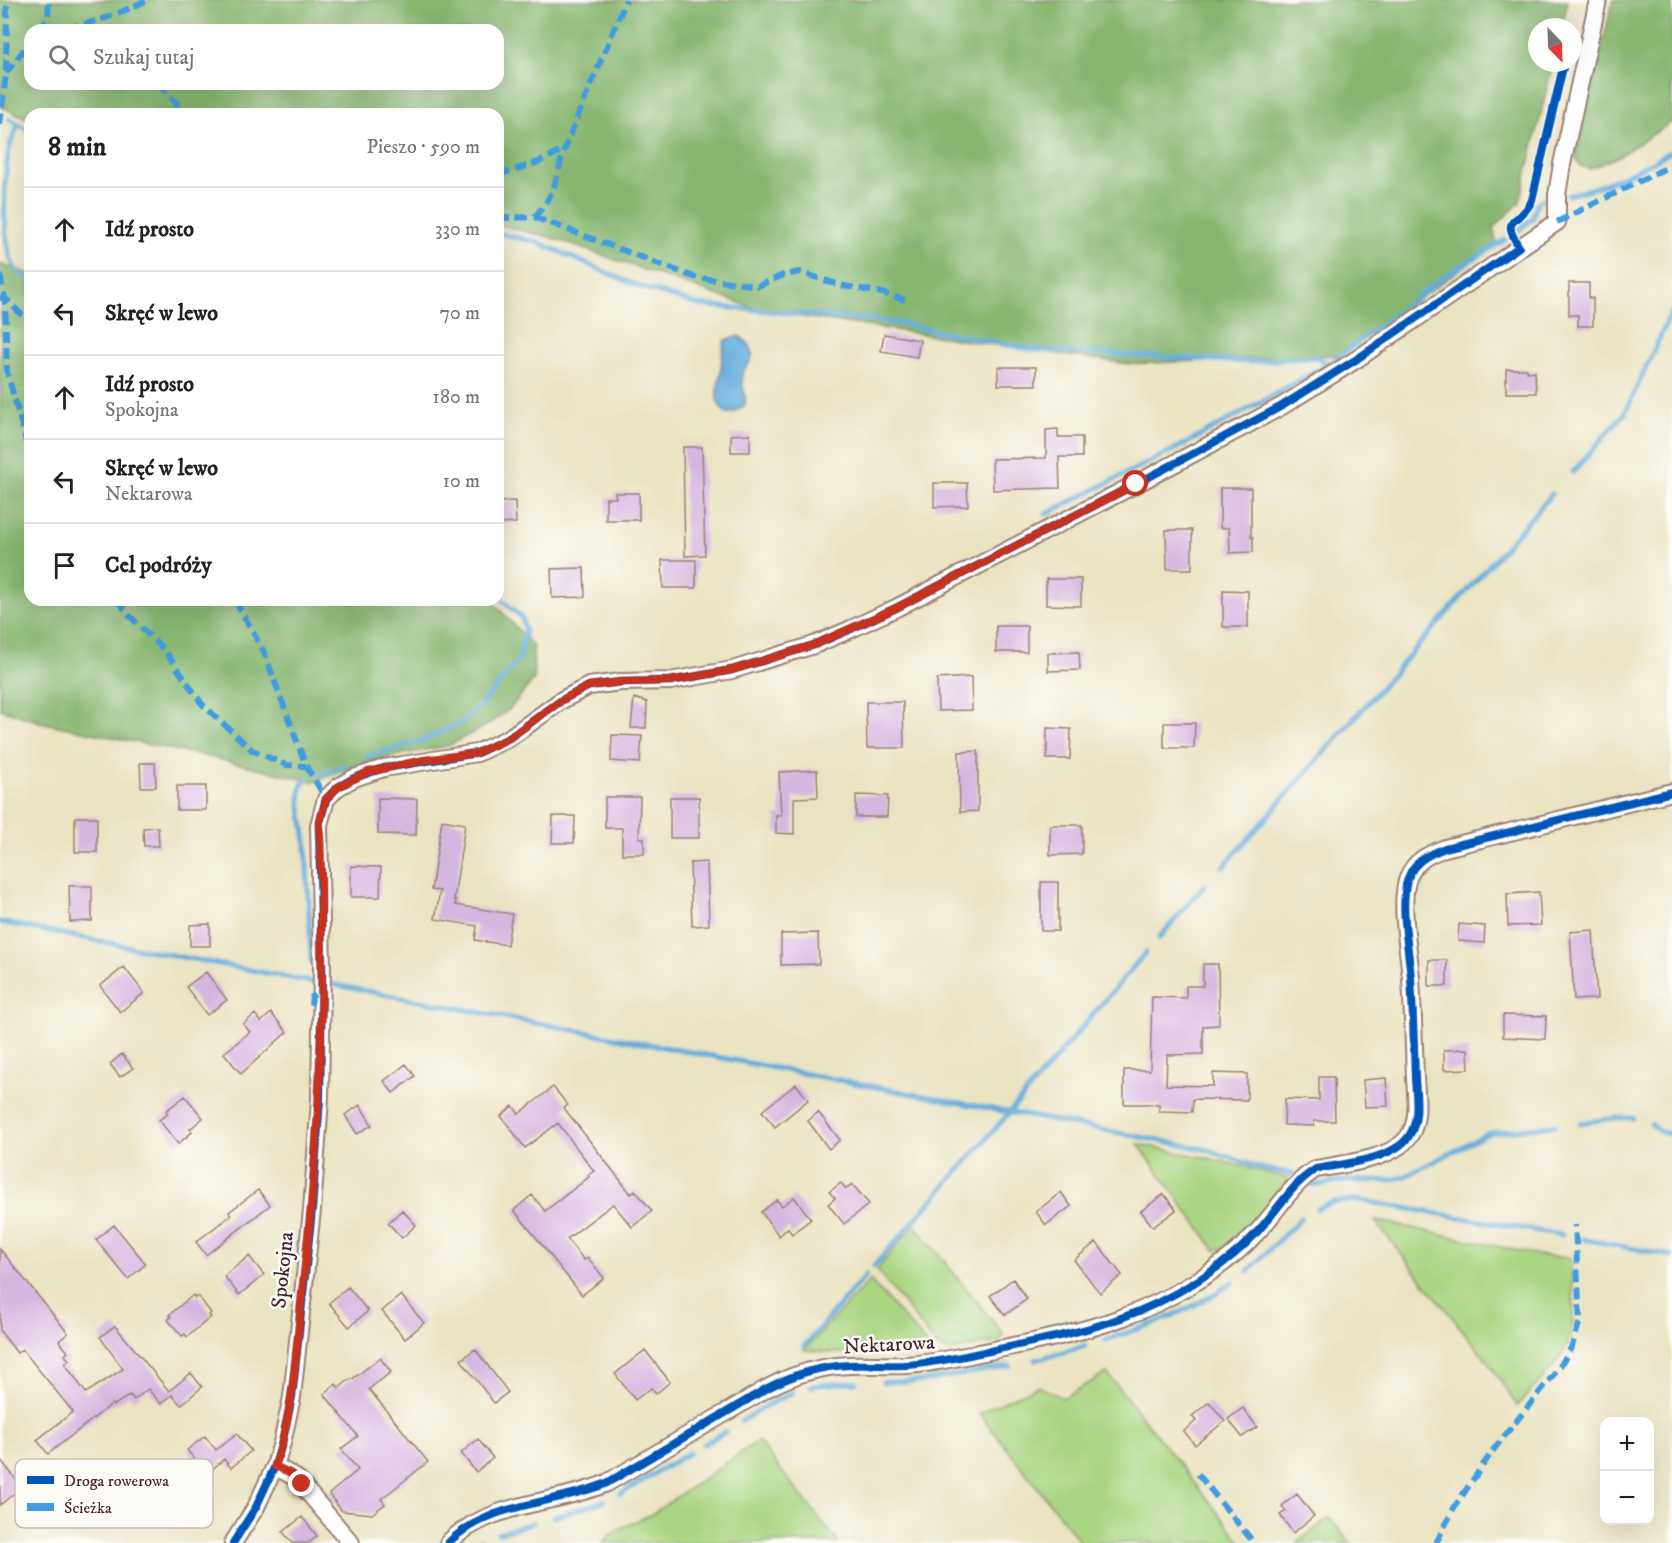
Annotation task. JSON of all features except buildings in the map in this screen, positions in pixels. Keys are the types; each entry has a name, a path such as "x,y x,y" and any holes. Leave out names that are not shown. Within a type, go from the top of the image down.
{"street":[{"name":"Spokojna","path":"233,1543 256,1507 275,1466 292,1397 312,1210 320,1099 322,988 319,825 326,799 338,787 354,778 384,768 477,753 509,738 562,700 589,686 621,682 670,681 732,670 814,645 867,621 1136,484 1282,406 1357,359 1557,222 1562,164 1598,0"},
{"name":"Nektarowa","path":"448,1543 464,1529 484,1518 607,1483 776,1383 804,1372 836,1366 903,1365 938,1361 1058,1336 1107,1323 1141,1310 1191,1284 1241,1248 1266,1222 1294,1186 1317,1169 1385,1154 1398,1147 1409,1136 1415,1119 1413,1000 1405,903 1408,878 1414,867 1432,853 1445,848 1672,792"},
{"path":"275,1466 296,1478 351,1543"}],"green space":[{"path":"0,0 1568,0 1564,18 1528,18 1528,72 1551,72 1520,202 1494,228 1496,244 1340,355 1129,364 763,311 549,237 504,226 504,108 24,108 24,117 0,106"},
{"path":"1613,0 1672,0 1672,122 1619,156 1590,169 1581,166 1575,158"},
{"path":"0,264 24,272 24,606 496,606 533,646 534,679 509,710 482,728 448,746 357,766 314,782 214,758 43,723 0,709"},
{"path":"1138,1144 1217,1160 1288,1178 1272,1201 1248,1228 1216,1251"},
{"path":"1374,1220 1543,1256 1570,1258 1573,1307 1570,1337 1555,1364 1517,1406 1487,1361"},
{"path":"914,1224 1003,1334 1000,1341 950,1351 938,1347 877,1270"},
{"path":"870,1280 927,1344 921,1351 854,1354 804,1350"},
{"path":"1107,1373 1242,1543 1081,1543 979,1413 1038,1386 1063,1398"},
{"path":"758,1441 839,1543 602,1543 615,1531 652,1514"},
{"path":"1329,1518 1351,1543 1297,1543"}],"water":[{"path":"738,336 751,347 752,351 751,359 742,374 745,405 733,413 726,413 717,397 723,351 725,340"}],"waterway":[{"path":"10,119 24,127"},
{"path":"18,125 8,158 5,212 8,248 12,262 18,272 24,276"},
{"path":"1568,195 1609,183 1672,151"},
{"path":"1519,230 1533,218 1537,203 1545,198"},
{"path":"504,234 537,242 635,285 699,305 892,322 1034,350 1250,362 1317,357 1329,364"},
{"path":"1046,514 1191,441 1329,364 1448,274 1505,240"},
{"path":"1573,472 1625,413 1672,311"},
{"path":"1223,867 1552,494"},
{"path":"367,757 424,740 463,722 483,703 519,659 525,631 522,618 504,602"},
{"path":"320,774 346,765"},
{"path":"307,778 301,786 300,801 306,842 311,961"},
{"path":"1159,938 1204,886"},
{"path":"0,922 312,982"},
{"path":"874,1266 1010,1112 1146,952"},
{"path":"330,984 1204,1149 1261,1168 1293,1174"},
{"path":"1580,1123 1633,1118"},
{"path":"1651,1124 1661,1132 1672,1134"},
{"path":"1310,1184 1396,1179 1489,1133 1555,1125"},
{"path":"1317,1209 1333,1202 1358,1200 1562,1235"},
{"path":"1248,1271 1301,1218"},
{"path":"1583,1239 1672,1256"},
{"path":"804,1346 866,1275"},
{"path":"1106,1340 1188,1309 1233,1282"},
{"path":"1035,1360 1085,1346"},
{"path":"883,1382 924,1381 1010,1366"},
{"path":"811,1386 856,1382"},
{"path":"742,1421 792,1393"},
{"path":"704,1444 725,1432"},
{"path":"620,1494 689,1453"},
{"path":"554,1517 604,1501"},
{"path":"498,1533 533,1523"},
{"path":"477,1543 481,1540"}],"marked path":[{"path":"0,125 6,73 7,0"},
{"path":"44,24 48,18 49,0"},
{"path":"85,24 147,0"},
{"path":"534,217 542,209 552,192 562,156 626,0"},
{"path":"6,73 24,50"},
{"path":"164,90 181,108"},
{"path":"504,173 539,162 565,149"},
{"path":"1557,222 1672,165"},
{"path":"504,218 534,217 694,277 758,286 781,276 799,272 840,285 905,300"},
{"path":"0,275 5,298 24,317"},
{"path":"0,298 5,298 7,372 24,433"},
{"path":"122,606 166,652 202,704 252,750 286,765 306,766"},
{"path":"238,606 264,652 306,766 326,799"},
{"path":"311,1005 312,997 322,988"},
{"path":"1436,1543 1455,1506 1494,1449 1559,1368 1572,1346 1580,1321 1575,1225"},
{"path":"1198,1474 1254,1543"}],"cycle path":[{"path":"233,1543 256,1507 275,1466 292,1397 312,1210 320,1099 322,970 319,825 326,799 338,787 354,778 384,768 477,753 509,738 562,700 589,686 621,682 670,681 732,670 814,645 896,608 1282,406 1357,359 1519,247 1513,237 1511,224 1528,208 1532,200 1562,72"},
{"path":"448,1543 465,1529 503,1511 566,1496 607,1483 764,1390 795,1376 816,1369 839,1366 928,1363 1058,1336 1139,1311 1195,1282 1244,1245 1307,1175 1316,1169 1379,1156 1391,1151 1409,1136 1415,1123 1416,1100 1411,978 1404,900 1408,878 1414,867 1428,856 1445,848 1672,792"}],"route":[{"path":"302,1484 290,1473 275,1466 292,1397 315,1173 320,1099 322,988 319,825 326,799 338,787 368,772 424,760 477,753 509,738 562,700 589,686 621,682 670,681 732,670 814,645 896,608 1136,484"}]}
